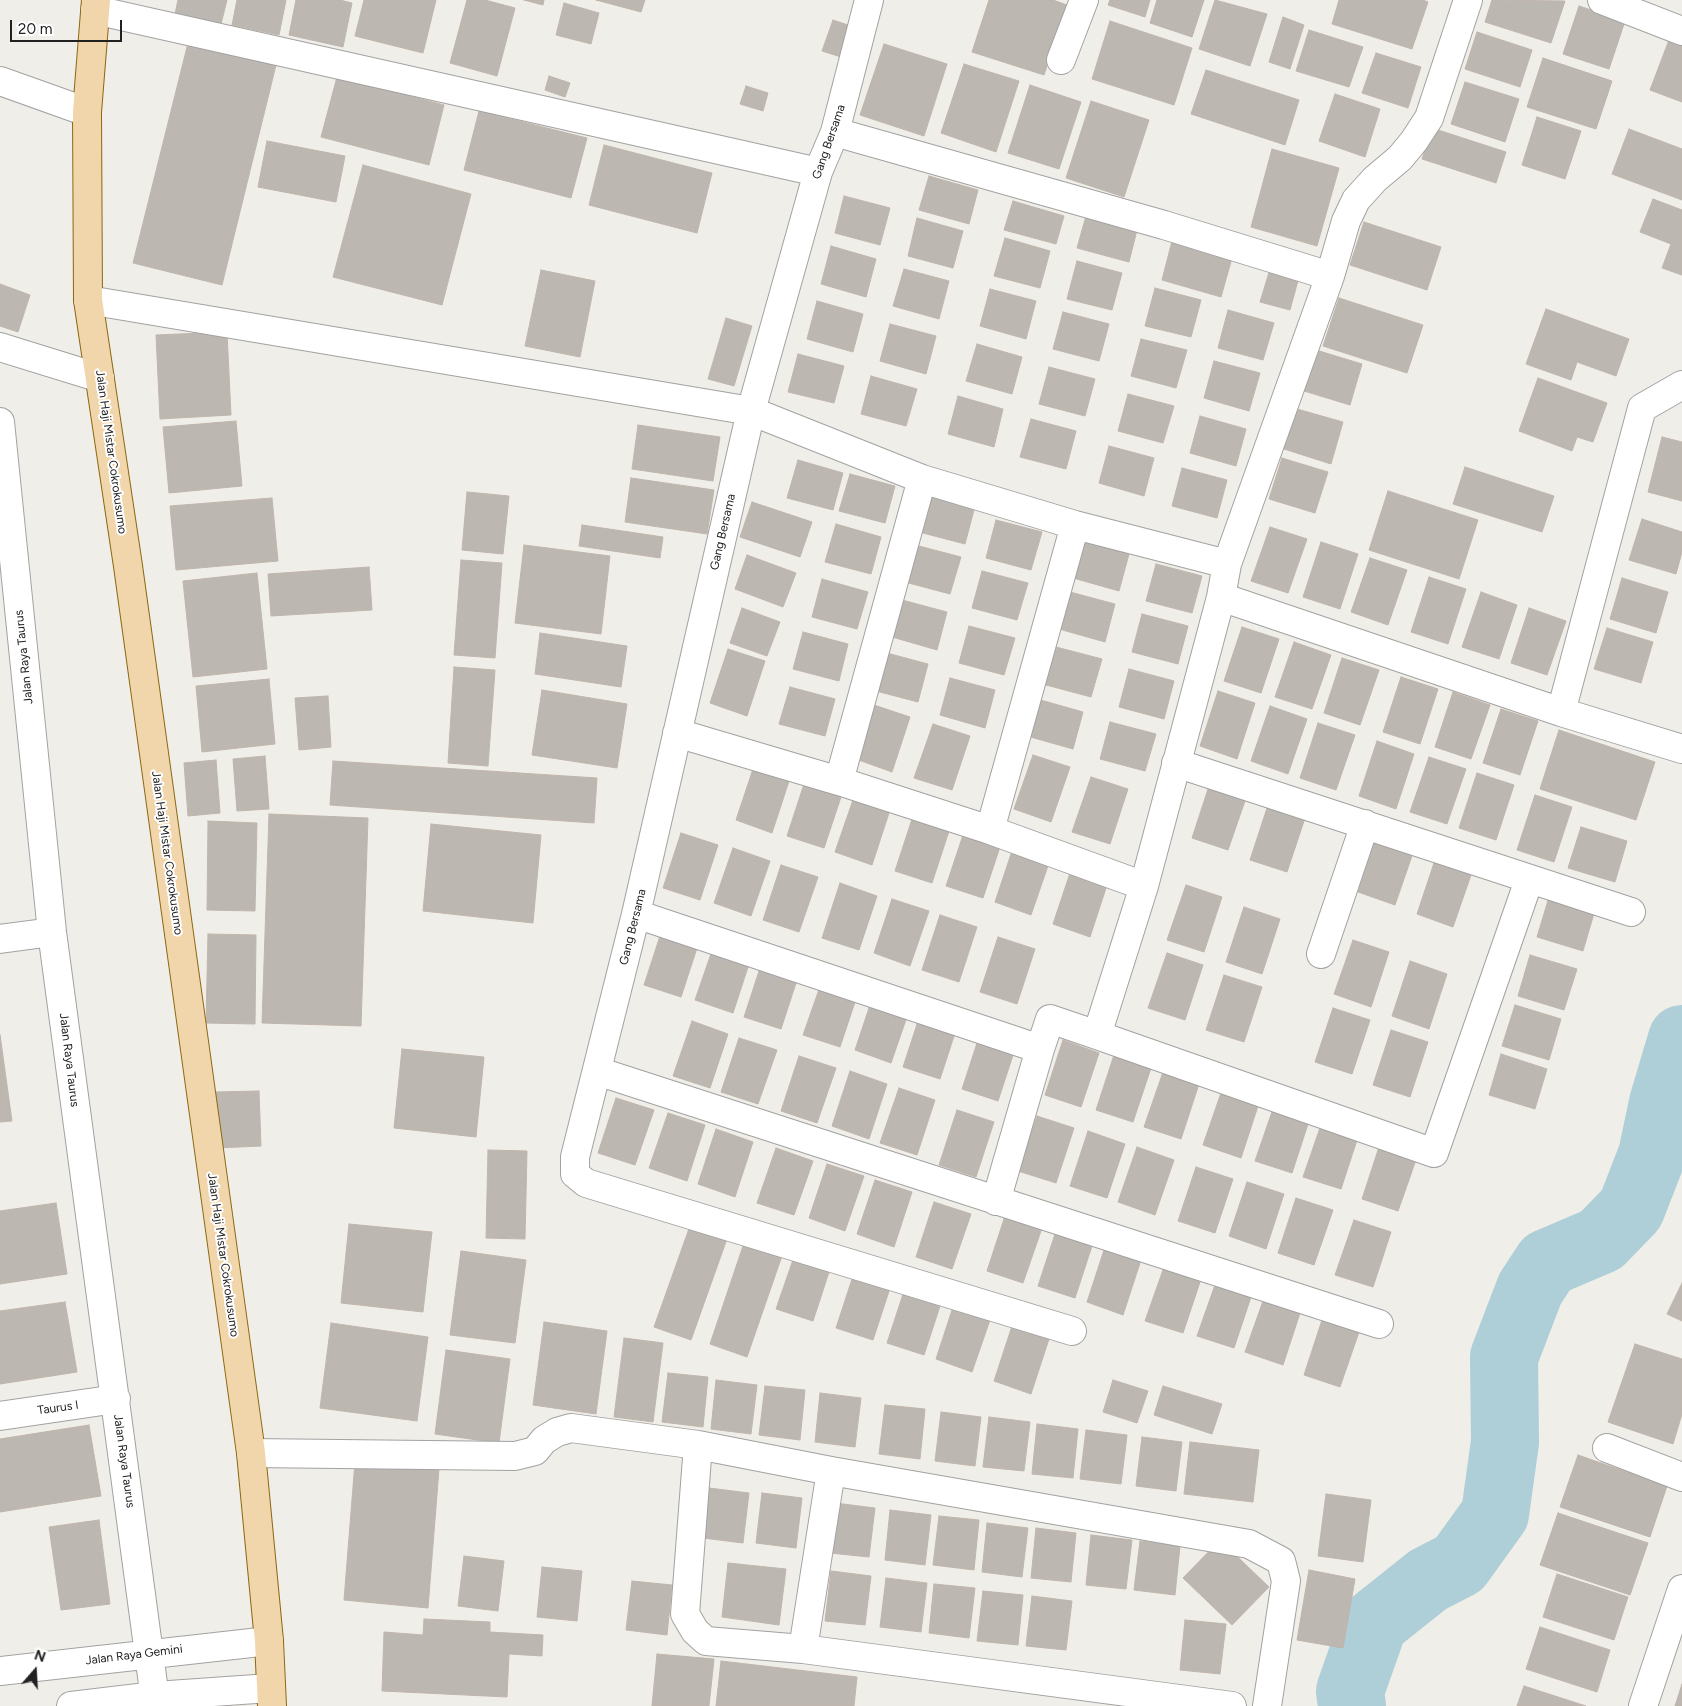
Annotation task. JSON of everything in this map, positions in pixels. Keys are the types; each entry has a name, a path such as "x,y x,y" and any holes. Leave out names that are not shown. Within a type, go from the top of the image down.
{"main road":[{"name":"Jalan Haji Mistar Cokrokusumo","path":"95,5 87,112 88,300 251,1453 269,1641 271,1697"}],"street":[{"name":"Gang Bersama","path":"869,0 835,132 818,172 751,411 636,914 575,1157 575,1174 586,1183 1072,1331"},
{"path":"1061,60 1084,0"},
{"path":"1602,0 1682,31"},
{"path":"1097,1036 1144,886 1221,597 1227,564 1330,276 1346,221 1356,200 1374,179 1400,158 1429,118 1465,1"},
{"path":"95,5 818,172"},
{"path":"0,81 87,112"},
{"path":"835,132 1164,224 1330,276"},
{"path":"88,300 751,411 922,479 1075,525 1227,564"},
{"path":"0,347 100,378"},
{"path":"1561,712 1642,408 1682,385"},
{"name":"Jalan Raya Taurus","path":"0,422 52,932 156,1701"},
{"path":"839,780 922,479"},
{"path":"990,830 1075,525"},
{"path":"1221,597 1561,712 1682,749"},
{"path":"677,733 839,780 990,830 1144,886"},
{"path":"1176,762 1529,880 1631,912"},
{"path":"1321,954 1365,824"},
{"path":"996,1201 1050,1019 1434,1153 1529,880"},
{"path":"636,914 1040,1049"},
{"path":"0,939 52,932"},
{"path":"597,1071 1379,1324"},
{"name":"Taurus I","path":"0,1416 116,1399"},
{"path":"251,1453 515,1456 535,1451 544,1440 571,1428 698,1445 831,1471 1249,1544 1281,1561 1286,1581 1267,1706"},
{"path":"698,1445 685,1614 695,1631 706,1641 803,1649 1232,1706"},
{"path":"1607,1448 1682,1477"},
{"path":"803,1649 831,1471"},
{"path":"1643,1706 1682,1589"},
{"name":"Jalan Raya Gemini","path":"0,1671 150,1652 269,1641"},
{"path":"71,1706 271,1697"}],"building":[{"path":"178,0 227,0 221,24 175,14"},
{"path":"237,0 286,0 279,35 232,25"},
{"path":"296,0 340,0 352,3 343,47 289,35"},
{"path":"364,0 436,0 423,53 355,36"},
{"path":"467,0 485,0 515,8 497,76 450,63"},
{"path":"524,0 544,0 543,5"},
{"path":"596,0 645,0 641,12"},
{"path":"989,0 1053,0 1067,5 1044,75 972,52"},
{"path":"1110,0 1150,0 1145,17 1108,5"},
{"path":"1157,0 1204,0 1192,37 1150,23"},
{"path":"1215,0 1267,14 1250,66 1199,49"},
{"path":"1339,0 1423,0 1428,2 1412,49 1332,24"},
{"path":"1492,0 1565,1 1551,43 1485,22"},
{"path":"564,3 599,13 591,44 556,35"},
{"path":"1579,6 1625,21 1609,69 1563,54"},
{"path":"1283,17 1304,25 1290,69 1269,62"},
{"path":"833,20 851,26 841,57 822,51"},
{"path":"1110,21 1192,48 1174,105 1092,79"},
{"path":"1309,30 1363,47 1349,87 1296,71"},
{"path":"1477,32 1532,50 1520,87 1465,69"},
{"path":"1672,32 1682,36 1682,102 1650,90"},
{"path":"188,43 276,65 222,285 133,263"},
{"path":"884,44 947,64 924,136 860,115"},
{"path":"1376,53 1421,67 1408,108 1362,93"},
{"path":"1543,58 1612,81 1596,129 1527,107"},
{"path":"964,64 1019,81 996,152 941,133"},
{"path":"1206,70 1299,100 1285,145 1191,114"},
{"path":"549,76 570,83 565,97 545,90"},
{"path":"337,77 444,105 429,165 321,137"},
{"path":"1465,82 1519,99 1505,142 1451,124"},
{"path":"1030,85 1081,102 1059,169 1008,153"},
{"path":"746,86 768,93 763,111 740,104"},
{"path":"1335,94 1380,109 1365,157 1319,141"},
{"path":"1091,101 1149,120 1124,197 1066,178"},
{"path":"479,111 587,138 571,198 464,170"},
{"path":"1537,117 1581,131 1565,179 1522,165"},
{"path":"1432,128 1506,152 1496,183 1422,159"},
{"path":"1629,129 1682,149 1682,200 1612,174"},
{"path":"267,141 345,156 336,202 258,187"},
{"path":"604,145 712,173 697,233 589,205"},
{"path":"1272,149 1339,168 1317,246 1251,227"},
{"path":"363,165 471,194 442,305 333,277"},
{"path":"929,176 978,190 969,224 919,210"},
{"path":"844,196 890,208 880,245 835,233"},
{"path":"1653,199 1682,210 1682,275 1662,268 1671,244 1640,232"},
{"path":"1013,201 1064,216 1056,244 1004,230"},
{"path":"1086,216 1137,230 1129,262 1077,248"},
{"path":"917,218 963,231 953,268 908,256"},
{"path":"1364,222 1441,247 1427,290 1350,265"},
{"path":"1005,238 1050,251 1040,288 994,276"},
{"path":"1172,241 1232,258 1221,297 1162,280"},
{"path":"831,246 876,259 866,297 821,284"},
{"path":"1077,261 1122,273 1112,310 1067,299"},
{"path":"904,269 949,281 939,319 893,306"},
{"path":"1270,269 1299,277 1290,310 1260,302"},
{"path":"541,270 595,281 580,357 525,346"},
{"path":"0,284 30,295 18,332 0,326"},
{"path":"1155,288 1201,300 1191,337 1145,326"},
{"path":"990,289 1036,301 1026,339 980,326"},
{"path":"1339,298 1423,325 1407,373 1323,346"},
{"path":"817,301 863,314 853,352 807,339"},
{"path":"1546,309 1629,339 1616,376 1577,362 1571,380 1526,364"},
{"path":"1228,310 1274,323 1263,360 1218,348"},
{"path":"1063,312 1109,324 1099,361 1053,349"},
{"path":"726,318 752,326 734,386 708,379"},
{"path":"890,324 936,336 926,374 880,361"},
{"path":"227,332 231,415 160,419 156,335"},
{"path":"1141,339 1187,350 1176,388 1131,376"},
{"path":"977,344 1022,357 1012,394 966,381"},
{"path":"1316,350 1362,364 1350,405 1304,391"},
{"path":"798,354 844,366 834,403 788,392"},
{"path":"1214,361 1260,373 1249,411 1204,398"},
{"path":"1049,367 1095,379 1085,416 1039,404"},
{"path":"871,376 917,389 906,426 861,414"},
{"path":"1538,378 1607,403 1593,442 1577,437 1572,451 1519,431"},
{"path":"1128,394 1174,406 1163,443 1118,431"},
{"path":"958,396 1003,409 994,447 948,434"},
{"path":"1297,409 1343,422 1331,464 1284,449"},
{"path":"1200,416 1246,429 1236,466 1190,453"},
{"path":"1031,419 1076,431 1066,469 1020,457"},
{"path":"236,421 242,486 169,493 163,427"},
{"path":"638,425 720,437 713,481 632,469"},
{"path":"1662,437 1682,442 1682,501 1648,492"},
{"path":"1109,446 1154,458 1144,496 1099,483"},
{"path":"1282,458 1328,472 1315,513 1269,499"},
{"path":"798,460 843,473 833,510 787,498"},
{"path":"1465,467 1554,496 1542,532 1453,504"},
{"path":"1182,468 1227,480 1217,518 1172,506"},
{"path":"850,474 895,486 885,523 839,511"},
{"path":"631,478 714,490 707,534 625,522"},
{"path":"1388,491 1478,520 1459,579 1369,550"},
{"path":"467,492 509,496 503,554 462,550"},
{"path":"929,494 975,506 965,544 919,532"},
{"path":"272,498 278,561 176,570 170,506"},
{"path":"752,502 812,522 800,557 740,537"},
{"path":"1642,519 1682,532 1682,552 1676,574 1629,560"},
{"path":"996,520 1042,532 1031,570 986,558"},
{"path":"836,524 881,537 871,574 825,562"},
{"path":"582,525 663,537 660,558 579,546"},
{"path":"1270,527 1307,539 1288,593 1251,581"},
{"path":"1084,541 1129,554 1119,591 1073,578"},
{"path":"1321,542 1358,554 1340,609 1303,597"},
{"path":"524,545 610,556 601,634 515,623"},
{"path":"915,545 961,557 950,594 905,582"},
{"path":"747,555 796,573 783,607 735,589"},
{"path":"1370,558 1407,570 1388,625 1351,612"},
{"path":"461,560 502,563 495,658 454,655"},
{"path":"1156,564 1202,576 1192,613 1146,601"},
{"path":"369,567 372,610 271,616 268,574"},
{"path":"982,571 1028,583 1017,620 972,608"},
{"path":"257,573 267,669 193,677 183,581"},
{"path":"1429,577 1466,589 1448,644 1411,632"},
{"path":"1622,578 1668,592 1656,633 1610,619"},
{"path":"822,579 868,592 857,629 812,617"},
{"path":"1070,592 1115,604 1105,642 1059,629"},
{"path":"1481,592 1517,605 1499,659 1462,647"},
{"path":"902,600 947,612 937,650 892,637"},
{"path":"742,608 780,622 767,656 730,643"},
{"path":"1529,608 1566,621 1547,675 1511,663"},
{"path":"1142,614 1188,626 1178,664 1132,652"},
{"path":"969,626 1015,638 1004,675 959,663"},
{"path":"1242,627 1279,639 1261,693 1224,681"},
{"path":"1607,628 1653,642 1641,683 1594,669"},
{"path":"803,632 848,644 839,681 793,669"},
{"path":"540,633 627,646 621,687 535,674"},
{"path":"1294,642 1331,655 1312,709 1275,697"},
{"path":"1056,647 1102,659 1091,697 1046,685"},
{"path":"728,649 765,661 747,716 710,703"},
{"path":"883,652 928,664 918,702 872,690"},
{"path":"1342,658 1379,670 1360,725 1324,713"},
{"path":"454,667 495,670 488,766 448,763"},
{"path":"1129,669 1174,681 1164,719 1119,707"},
{"path":"1401,677 1438,689 1420,744 1383,732"},
{"path":"950,678 995,690 985,728 940,715"},
{"path":"269,679 275,744 202,752 196,686"},
{"path":"790,687 835,699 825,736 779,724"},
{"path":"542,690 627,704 617,768 532,755"},
{"path":"1218,691 1255,703 1237,759 1200,746"},
{"path":"1453,692 1490,705 1471,759 1435,747"},
{"path":"328,696 331,747 299,750 295,698"},
{"path":"1037,699 1083,712 1073,749 1027,736"},
{"path":"874,705 910,717 892,772 856,759"},
{"path":"1270,706 1307,719 1288,774 1251,761"},
{"path":"1501,709 1538,721 1520,775 1483,763"},
{"path":"1110,722 1156,734 1145,771 1100,759"},
{"path":"1318,723 1355,735 1336,790 1300,778"},
{"path":"933,724 970,736 952,790 914,778"},
{"path":"1559,730 1655,762 1636,820 1540,789"},
{"path":"1377,741 1414,754 1396,809 1359,796"},
{"path":"1033,755 1070,767 1051,822 1014,809"},
{"path":"265,756 269,809 237,811 233,759"},
{"path":"1429,757 1466,769 1447,824 1410,812"},
{"path":"216,760 220,813 188,816 184,763"},
{"path":"333,761 597,778 594,823 330,805"},
{"path":"754,766 790,778 772,833 736,820"},
{"path":"1477,773 1514,785 1496,840 1459,828"},
{"path":"1091,777 1128,789 1110,844 1072,832"},
{"path":"805,781 842,794 824,848 787,836"},
{"path":"1210,783 1247,795 1228,850 1192,838"},
{"path":"1535,795 1572,807 1554,862 1517,850"},
{"path":"854,797 890,810 872,865 835,852"},
{"path":"1268,805 1305,818 1287,872 1250,860"},
{"path":"269,814 368,818 361,1026 262,1023"},
{"path":"913,816 950,828 932,883 895,871"},
{"path":"208,821 257,823 255,911 207,910"},
{"path":"431,824 541,835 533,923 423,911"},
{"path":"1581,827 1627,841 1615,882 1568,868"},
{"path":"964,832 1001,844 983,898 946,886"},
{"path":"681,833 718,845 700,900 663,888"},
{"path":"1376,838 1414,850 1395,905 1358,892"},
{"path":"733,848 770,861 751,916 714,903"},
{"path":"1013,848 1050,860 1031,915 995,902"},
{"path":"1435,860 1472,872 1453,927 1417,914"},
{"path":"781,865 818,877 799,932 763,920"},
{"path":"1071,870 1108,882 1090,937 1053,924"},
{"path":"840,883 877,896 859,950 822,938"},
{"path":"1186,885 1222,897 1204,952 1167,940"},
{"path":"1549,897 1595,910 1583,951 1537,937"},
{"path":"892,899 929,911 910,966 874,953"},
{"path":"1244,907 1280,919 1262,974 1226,962"},
{"path":"940,915 977,927 959,982 922,970"},
{"path":"662,930 699,942 681,997 644,985"},
{"path":"208,934 256,935 255,1024 206,1023"},
{"path":"998,937 1035,949 1017,1004 980,992"},
{"path":"1353,940 1389,952 1371,1007 1334,994"},
{"path":"714,945 751,958 733,1013 695,1000"},
{"path":"1167,953 1203,965 1185,1020 1148,1008"},
{"path":"1530,955 1577,969 1564,1010 1518,996"},
{"path":"1410,961 1447,974 1429,1029 1392,1016"},
{"path":"762,962 799,974 781,1029 744,1017"},
{"path":"1224,975 1262,987 1244,1042 1206,1030"},
{"path":"822,981 858,993 840,1047 803,1035"},
{"path":"873,996 910,1008 891,1063 855,1050"},
{"path":"1515,1005 1561,1019 1549,1060 1502,1046"},
{"path":"1333,1008 1370,1020 1352,1074 1315,1062"},
{"path":"921,1012 958,1024 940,1079 903,1067"},
{"path":"692,1021 728,1034 710,1088 673,1076"},
{"path":"1391,1030 1428,1042 1410,1097 1373,1085"},
{"path":"980,1034 1016,1046 998,1101 962,1089"},
{"path":"0,1035 12,1121 0,1122"},
{"path":"739,1038 777,1050 758,1104 721,1092"},
{"path":"1063,1040 1099,1053 1081,1107 1045,1095"},
{"path":"402,1049 484,1057 476,1137 394,1128"},
{"path":"1501,1054 1547,1069 1535,1109 1489,1095"},
{"path":"1114,1055 1151,1068 1133,1122 1096,1110"},
{"path":"799,1056 836,1068 817,1123 781,1111"},
{"path":"850,1071 887,1084 869,1139 832,1126"},
{"path":"1163,1072 1199,1084 1181,1139 1144,1127"},
{"path":"899,1088 935,1100 917,1155 880,1143"},
{"path":"1222,1090 1259,1103 1241,1158 1203,1145"},
{"path":"259,1091 261,1146 217,1148 215,1092"},
{"path":"616,1098 654,1110 635,1165 598,1153"},
{"path":"1274,1106 1310,1118 1292,1173 1255,1161"},
{"path":"957,1110 994,1122 976,1177 939,1165"},
{"path":"668,1113 705,1125 687,1181 649,1168"},
{"path":"1037,1116 1074,1128 1056,1183 1018,1171"},
{"path":"1322,1122 1359,1134 1341,1189 1303,1177"},
{"path":"716,1129 753,1142 735,1197 698,1184"},
{"path":"1088,1131 1125,1144 1107,1198 1070,1186"},
{"path":"1380,1144 1417,1157 1398,1211 1362,1199"},
{"path":"1137,1147 1174,1160 1155,1215 1118,1202"},
{"path":"776,1148 813,1161 794,1215 757,1203"},
{"path":"488,1150 527,1151 525,1239 486,1238"},
{"path":"827,1164 864,1176 845,1231 809,1218"},
{"path":"1196,1167 1233,1179 1215,1233 1178,1221"},
{"path":"875,1180 912,1192 894,1247 857,1234"},
{"path":"1247,1182 1284,1194 1266,1249 1229,1236"},
{"path":"1296,1198 1333,1210 1314,1265 1278,1253"},
{"path":"934,1202 971,1214 952,1269 916,1257"},
{"path":"56,1203 67,1274 0,1284 0,1211"},
{"path":"1005,1216 1042,1228 1023,1283 987,1271"},
{"path":"1354,1220 1391,1232 1373,1287 1335,1275"},
{"path":"691,1223 728,1236 691,1340 654,1327"},
{"path":"349,1224 432,1232 423,1312 341,1303"},
{"path":"1056,1231 1093,1243 1075,1298 1038,1286"},
{"path":"746,1237 784,1250 747,1357 710,1344"},
{"path":"1105,1247 1141,1260 1123,1315 1087,1302"},
{"path":"461,1251 526,1260 515,1343 450,1335"},
{"path":"795,1254 831,1266 813,1321 776,1309"},
{"path":"1164,1267 1201,1279 1183,1333 1145,1321"},
{"path":"854,1273 891,1285 873,1340 836,1328"},
{"path":"1216,1282 1252,1294 1234,1348 1197,1336"},
{"path":"1682,1283 1682,1321 1667,1314"},
{"path":"905,1288 942,1300 924,1355 887,1343"},
{"path":"1264,1298 1301,1310 1283,1365 1245,1352"},
{"path":"65,1302 77,1372 0,1384 0,1311"},
{"path":"954,1304 991,1317 972,1372 936,1359"},
{"path":"1322,1320 1359,1332 1340,1387 1304,1375"},
{"path":"544,1322 607,1331 596,1414 533,1405"},
{"path":"331,1323 428,1337 417,1421 320,1408"},
{"path":"1012,1326 1049,1339 1031,1394 994,1381"},
{"path":"624,1338 663,1343 653,1422 614,1417"},
{"path":"1635,1344 1682,1359 1682,1414 1673,1444 1608,1422"},
{"path":"446,1350 510,1359 499,1443 435,1434"},
{"path":"668,1373 708,1377 703,1427 662,1422"},
{"path":"716,1380 757,1385 751,1434 711,1429"},
{"path":"1113,1380 1148,1391 1137,1423 1103,1412"},
{"path":"765,1386 805,1390 800,1440 759,1435"},
{"path":"1163,1386 1222,1404 1212,1434 1154,1415"},
{"path":"820,1393 861,1398 855,1447 815,1442"},
{"path":"885,1405 925,1409 920,1459 879,1454"},
{"path":"941,1412 981,1417 975,1466 935,1461"},
{"path":"989,1417 1030,1422 1024,1471 983,1467"},
{"path":"1037,1424 1078,1429 1073,1478 1032,1474"},
{"path":"89,1425 101,1496 0,1512 0,1439"},
{"path":"1086,1430 1127,1435 1121,1484 1080,1479"},
{"path":"1142,1437 1182,1442 1176,1491 1136,1486"},
{"path":"1190,1442 1259,1450 1253,1502 1184,1494"},
{"path":"1578,1455 1667,1486 1650,1537 1560,1507"},
{"path":"355,1462 439,1469 428,1608 344,1600"},
{"path":"709,1488 749,1493 743,1543 703,1538"},
{"path":"762,1493 802,1498 796,1548 756,1543"},
{"path":"1326,1494 1371,1500 1363,1562 1318,1556"},
{"path":"835,1503 875,1508 869,1557 830,1553"},
{"path":"890,1510 931,1515 925,1565 885,1560"},
{"path":"1558,1513 1648,1543 1630,1595 1540,1565"},
{"path":"939,1516 979,1520 974,1570 933,1565"},
{"path":"99,1520 110,1604 61,1610 49,1527"},
{"path":"987,1523 1028,1528 1022,1577 982,1572"},
{"path":"1036,1528 1076,1533 1071,1582 1031,1578"},
{"path":"1091,1535 1132,1540 1126,1589 1086,1585"},
{"path":"1220,1540 1269,1587 1232,1625 1183,1578"},
{"path":"1140,1541 1180,1546 1175,1595 1134,1590"},
{"path":"464,1556 504,1561 498,1611 458,1606"},
{"path":"728,1563 786,1569 779,1625 722,1617"},
{"path":"542,1567 582,1571 577,1621 537,1617"},
{"path":"1309,1570 1355,1579 1343,1648 1297,1640"},
{"path":"831,1571 871,1576 865,1625 825,1621"},
{"path":"1557,1574 1628,1597 1614,1640 1543,1617"},
{"path":"886,1578 927,1583 921,1632 880,1627"},
{"path":"632,1581 672,1585 667,1635 626,1630"},
{"path":"934,1584 975,1588 969,1638 929,1633"},
{"path":"983,1591 1023,1595 1018,1645 977,1641"},
{"path":"1032,1596 1072,1601 1066,1650 1026,1646"},
{"path":"424,1619 490,1622 490,1632 543,1635 542,1656 509,1654 507,1697 382,1691 384,1632 423,1635"},
{"path":"1185,1620 1226,1624 1220,1674 1180,1670"},
{"path":"1540,1627 1610,1650 1597,1692 1526,1669"},
{"path":"657,1654 714,1659 709,1706 652,1706"},
{"path":"721,1661 857,1677 854,1706 716,1706"},
{"path":"1682,1684 1682,1706 1675,1706"},
{"path":"1524,1686 1586,1706 1517,1706"}],"waterway":[{"path":"1352,1706 1350,1691 1374,1623 1428,1580 1459,1564 1495,1514 1505,1442 1504,1357 1530,1289 1547,1263 1601,1240 1631,1209 1652,1155 1663,1103 1682,1039"}]}
